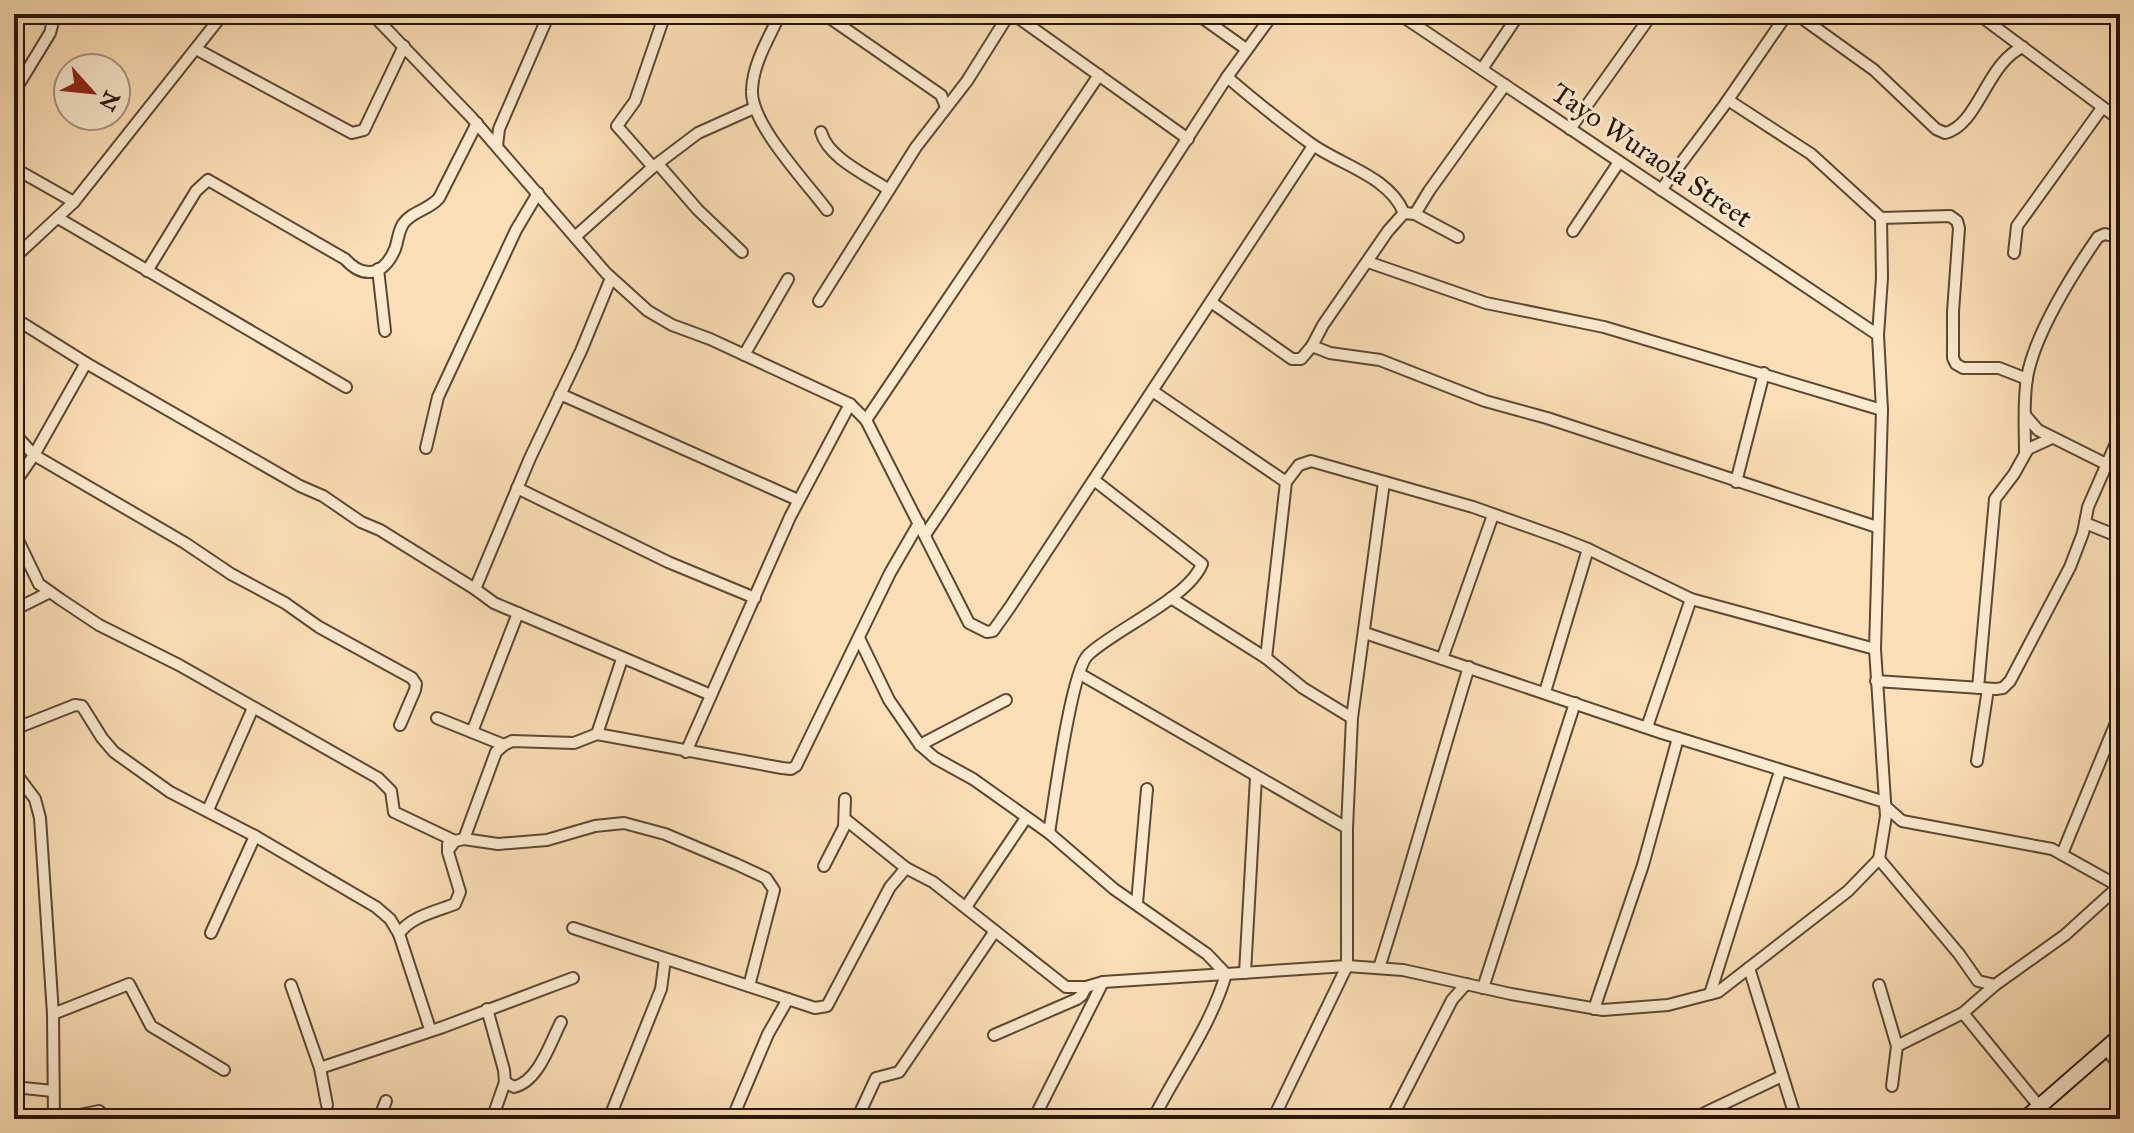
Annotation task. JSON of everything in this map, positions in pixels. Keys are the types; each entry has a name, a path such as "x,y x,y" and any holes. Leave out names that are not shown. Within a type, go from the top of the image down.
{"main road":[{"path":"2025,1119 2120,1036"}],"street":[{"path":"14,92 50,33 55,14"},
{"path":"372,14 480,127 611,278 648,311 672,325 710,339 850,404 866,420 969,623 987,632 993,631 1154,392 1313,146"},
{"path":"497,146 499,129 549,14"},
{"path":"665,14 635,101 617,126 742,252"},
{"path":"780,14 755,74 752,89 754,108 780,150 827,210"},
{"path":"824,14 941,95 955,96"},
{"path":"819,301 889,190 1011,14 1188,139"},
{"path":"1197,14 1246,49"},
{"path":"925,535 1227,77 1273,14"},
{"name":"Tayo Wuraola Street","path":"1399,14 1878,335"},
{"path":"1482,69 1519,14"},
{"path":"1570,129 1652,14"},
{"path":"1661,190 1787,14"},
{"path":"1796,14 1874,70 1936,129 1945,133 1965,119 1990,77 2017,46"},
{"path":"1978,14 2120,120"},
{"path":"14,258 74,202 221,15"},
{"path":"196,49 352,133 360,133 404,46"},
{"path":"866,420 1099,75"},
{"path":"1227,77 1313,146 1349,164 1389,192 1410,213 1458,237"},
{"path":"1211,302 1292,359 1301,359 1388,231 1410,213 1505,85"},
{"path":"941,95 946,107"},
{"path":"1728,100 1811,154 1881,218 1950,216 1957,221 1953,312 1956,364 1963,368 1999,368 2027,379"},
{"path":"576,236 698,133 754,108"},
{"path":"2014,253 2017,226 2102,108"},
{"path":"480,127 499,129"},
{"path":"147,271 196,191 208,180 345,259 354,269 363,273 378,269 386,264 395,249 404,223 418,212 432,207 439,198 480,127"},
{"path":"821,132 823,141 839,156 889,190"},
{"path":"1573,231 1619,162"},
{"path":"14,168 74,202"},
{"path":"426,448 438,397 516,230 538,193"},
{"path":"58,218 346,387"},
{"path":"845,819 906,868 933,882 966,907 1066,987 1347,966 1403,970 1594,1009 1668,1005 1718,992 1768,950 1848,891 1879,859 1885,834 1875,649 1882,410 1878,335 1882,278 1881,218"},
{"path":"2025,455 2027,379 2032,357 2098,237 2105,234 2120,238"},
{"path":"1368,262 1486,303 1604,327 1882,410"},
{"path":"378,269 385,331"},
{"path":"475,589 611,278"},
{"path":"744,355 788,279"},
{"path":"14,318 86,363 300,486 323,496 494,603 711,695"},
{"path":"1312,346 1330,353 1380,360 1485,401 1547,418 1877,527"},
{"path":"14,484 86,363"},
{"path":"1736,482 1764,373"},
{"path":"1154,392 1286,482"},
{"path":"560,394 798,500"},
{"path":"686,752 798,500 850,404"},
{"path":"2025,415 2038,430 2106,464"},
{"path":"14,433 34,455 185,543 231,574 285,603 319,627 412,678 416,684 415,690 400,725"},
{"path":"1876,681 2003,688 2010,681 2070,567 2088,507 2120,434"},
{"path":"1977,761 1995,499 2033,446 2052,438"},
{"path":"1266,658 1286,482 1299,465 1311,461 1493,515 1588,549 1691,599 1875,649"},
{"path":"1049,833 1067,725 1086,656 1171,598 1202,564 1094,480"},
{"path":"1273,1119 1347,966 1347,828 1352,718 1384,482"},
{"path":"517,488 668,562 755,598"},
{"path":"1442,659 1493,515"},
{"path":"399,934 413,921 455,904 460,892 454,842 496,752 512,741 574,743 597,734 782,768 796,766 890,573 919,523"},
{"path":"2085,523 2120,537"},
{"path":"14,532 35,578 50,592 99,625 179,665 378,778 391,791 393,812 454,842 498,844 534,841 559,838 595,826 624,823 665,834 766,878 773,886 774,897 749,986"},
{"path":"1545,692 1588,549"},
{"path":"14,610 50,592"},
{"path":"1171,598 1266,658 1303,688 1352,718"},
{"path":"1647,727 1691,599"},
{"path":"472,732 518,613"},
{"path":"1365,633 1885,804 1902,821 2052,849 2119,887 2065,935 1995,985 1963,1013 1897,1046"},
{"path":"859,638 889,700 920,745 1049,833 1114,889 1207,954 1226,974"},
{"path":"597,734 622,659"},
{"path":"1379,968 1411,871 1431,789 1469,667"},
{"path":"1080,674 1347,828"},
{"path":"920,745 1006,700"},
{"path":"1483,988 1575,703"},
{"path":"14,729 75,705 82,706 114,752 170,792 255,836 376,907 390,919 399,934 430,1029"},
{"path":"208,810 253,708"},
{"path":"2062,854 2120,713"},
{"path":"437,718 504,745"},
{"path":"1594,1009 1643,865 1678,738"},
{"path":"14,771 35,799 40,818 53,1014 53,1091 57,1119 99,1111 108,1119"},
{"path":"1710,994 1780,771"},
{"path":"1245,973 1256,777"},
{"path":"1137,903 1147,789"},
{"path":"824,866 845,819 845,799"},
{"path":"966,907 1026,818"},
{"path":"1885,834 1902,821"},
{"path":"211,933 255,836"},
{"path":"1879,859 1978,981 1977,999"},
{"path":"573,928 815,1008 827,1006 890,887 906,868"},
{"path":"857,1119 873,1082 880,1076 899,1072 995,931"},
{"path":"609,1119 661,989 665,959"},
{"path":"1749,968 1796,1119"},
{"path":"1153,1119 1198,1039 1221,993 1226,974"},
{"path":"320,1068 573,978"},
{"path":"1449,980 1452,1000"},
{"path":"1978,981 1995,985"},
{"path":"1034,1119 1103,982"},
{"path":"53,1014 129,984 151,1026 224,1070"},
{"path":"1391,1119 1452,1000 1466,984"},
{"path":"291,985 320,1068 327,1105"},
{"path":"1879,985 1897,1046 1892,1086"},
{"path":"994,1035 1077,999 1086,987"},
{"path":"732,1119 768,1034 788,999"},
{"path":"487,1009 505,1082 492,1119"},
{"path":"1963,1013 2038,1105"},
{"path":"505,1082 514,1087 525,1083 536,1070 561,1022"},
{"path":"2105,1047 2120,1067"},
{"path":"1692,1119 1782,1076"},
{"path":"14,1087 53,1091"},
{"path":"379,1119 386,1101"}]}
